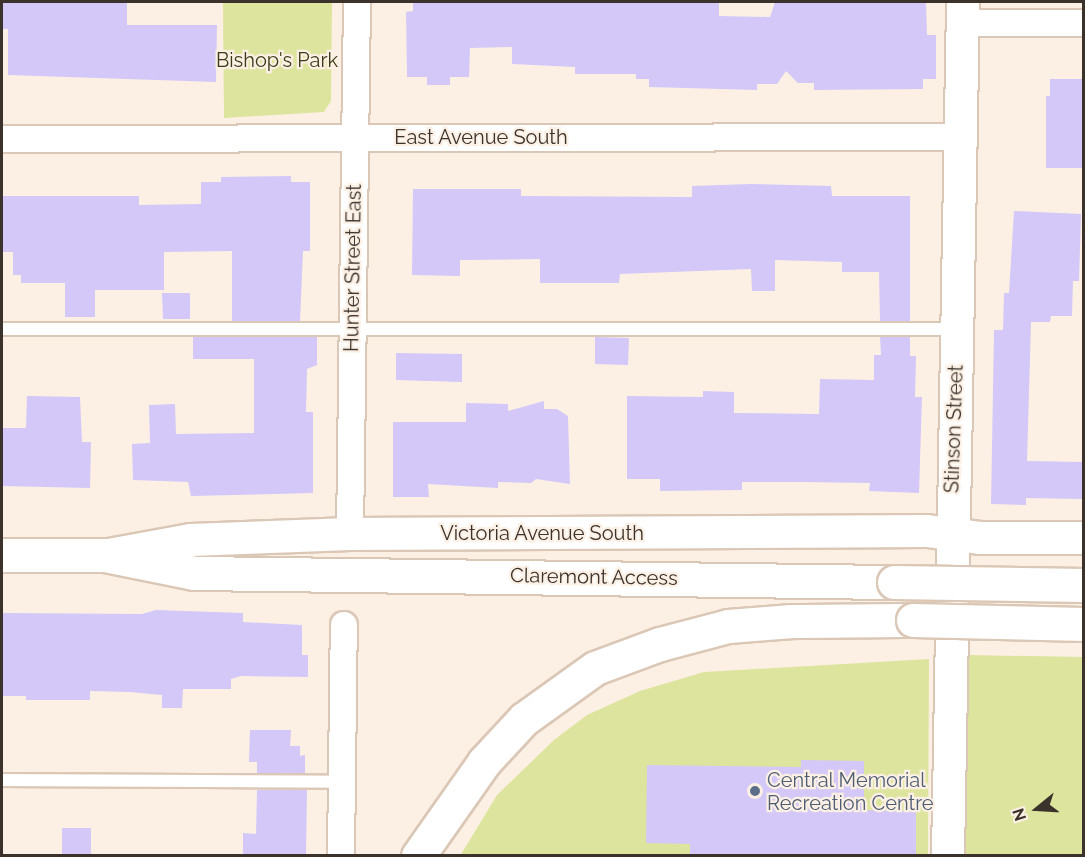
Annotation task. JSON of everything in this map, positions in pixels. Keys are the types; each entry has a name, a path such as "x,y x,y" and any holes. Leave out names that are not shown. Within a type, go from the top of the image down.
{"main road":[{"name":"Victoria Avenue South","path":"2,555 105,555"},
{"name":"Claremont Access","path":"105,555 194,573 1083,585"},
{"path":"418,855 484,762 524,719 595,668 660,644 728,626 792,621 913,620 1083,624"}],"street":[{"name":"Hunter Street East","path":"350,534 357,2"},
{"path":"962,12 1083,23"},
{"name":"Stinson Street","path":"948,855 951,532 962,12"},
{"name":"East Avenue South","path":"2,138 960,137"},
{"name":"Victoria Avenue South","path":"105,555 191,540 350,534 951,532 980,538 1083,538"},
{"path":"341,855 344,783 344,625"}],"lane":[{"path":"2,329 957,329"},
{"path":"2,780 344,783"}],"green space":[{"name":"Bishop's Park","path":"223,2 332,2 331,101 324,112 224,118"},
{"path":"967,655 1083,657 1083,855 964,856"},
{"path":"929,659 928,855 460,856 497,795 554,740 587,715 640,691 704,672"}],"building":[{"path":"2,2 127,2 127,25 217,25 216,82 8,75 8,29 2,29"},
{"path":"413,2 719,3 719,16 770,17 775,2 926,2 927,35 936,35 936,79 923,79 923,89 814,90 814,83 798,83 786,71 777,84 757,84 757,90 649,87 649,79 636,79 636,74 575,74 575,67 512,64 512,47 470,48 469,77 450,77 450,85 427,85 427,77 407,77 406,12 413,11"},
{"path":"1050,79 1083,79 1082,168 1046,168 1046,96 1050,96"},
{"path":"291,176 291,182 310,182 310,251 303,251 300,321 232,321 232,251 164,252 164,290 95,290 95,317 65,317 65,283 21,283 21,275 13,275 13,252 2,252 2,196 139,196 139,205 201,204 201,182 221,182 221,177"},
{"path":"751,184 831,186 832,196 910,196 910,321 880,321 879,272 842,272 842,262 775,260 775,291 752,291 751,269 620,274 619,283 540,283 540,259 460,260 460,276 412,275 413,189 521,189 521,196 692,197 692,186"},
{"path":"1014,211 1081,214 1079,281 1073,281 1072,316 1051,316 1050,322 1031,322 1027,461 1083,462 1083,499 1026,498 1026,505 991,504 994,330 1003,330 1004,293 1009,293"},
{"path":"162,293 190,293 190,319 163,319"},
{"path":"193,337 317,337 317,365 307,369 306,412 313,412 313,493 191,496 188,482 133,480 132,444 150,443 149,405 175,404 176,434 254,433 254,359 193,359"},
{"path":"595,337 629,338 628,365 595,364"},
{"path":"880,337 910,337 910,356 916,356 915,397 922,397 919,493 869,491 870,483 804,482 742,482 742,490 660,491 660,479 627,479 627,396 703,397 703,391 734,392 734,413 819,414 820,379 874,380 874,355 881,355"},
{"path":"396,353 462,354 462,382 396,380"},
{"path":"27,396 80,397 82,442 91,442 90,488 2,486 2,428 26,428"},
{"path":"544,401 544,409 557,409 568,416 570,484 536,479 531,483 498,482 498,488 428,484 429,497 393,497 393,422 466,422 466,403 508,404 508,411"},
{"path":"156,610 243,613 243,622 302,625 302,655 308,655 308,677 241,676 231,679 231,689 183,689 182,708 162,708 162,695 130,692 90,691 90,700 26,700 26,696 2,696 2,613 142,614"},
{"path":"250,730 291,730 290,746 300,746 300,756 305,755 305,774 257,773 257,762 249,762"},
{"name":"Central Memorial Recreation Centre","path":"801,760 864,761 864,810 916,811 916,855 690,855 690,844 646,843 647,765 801,767"},
{"path":"257,790 307,790 306,855 243,855 243,833 256,834"},
{"path":"62,828 91,828 91,855 62,855"}],"place":[{"name":"Central Memorial Recreation Centre","path":"755,791"}]}
